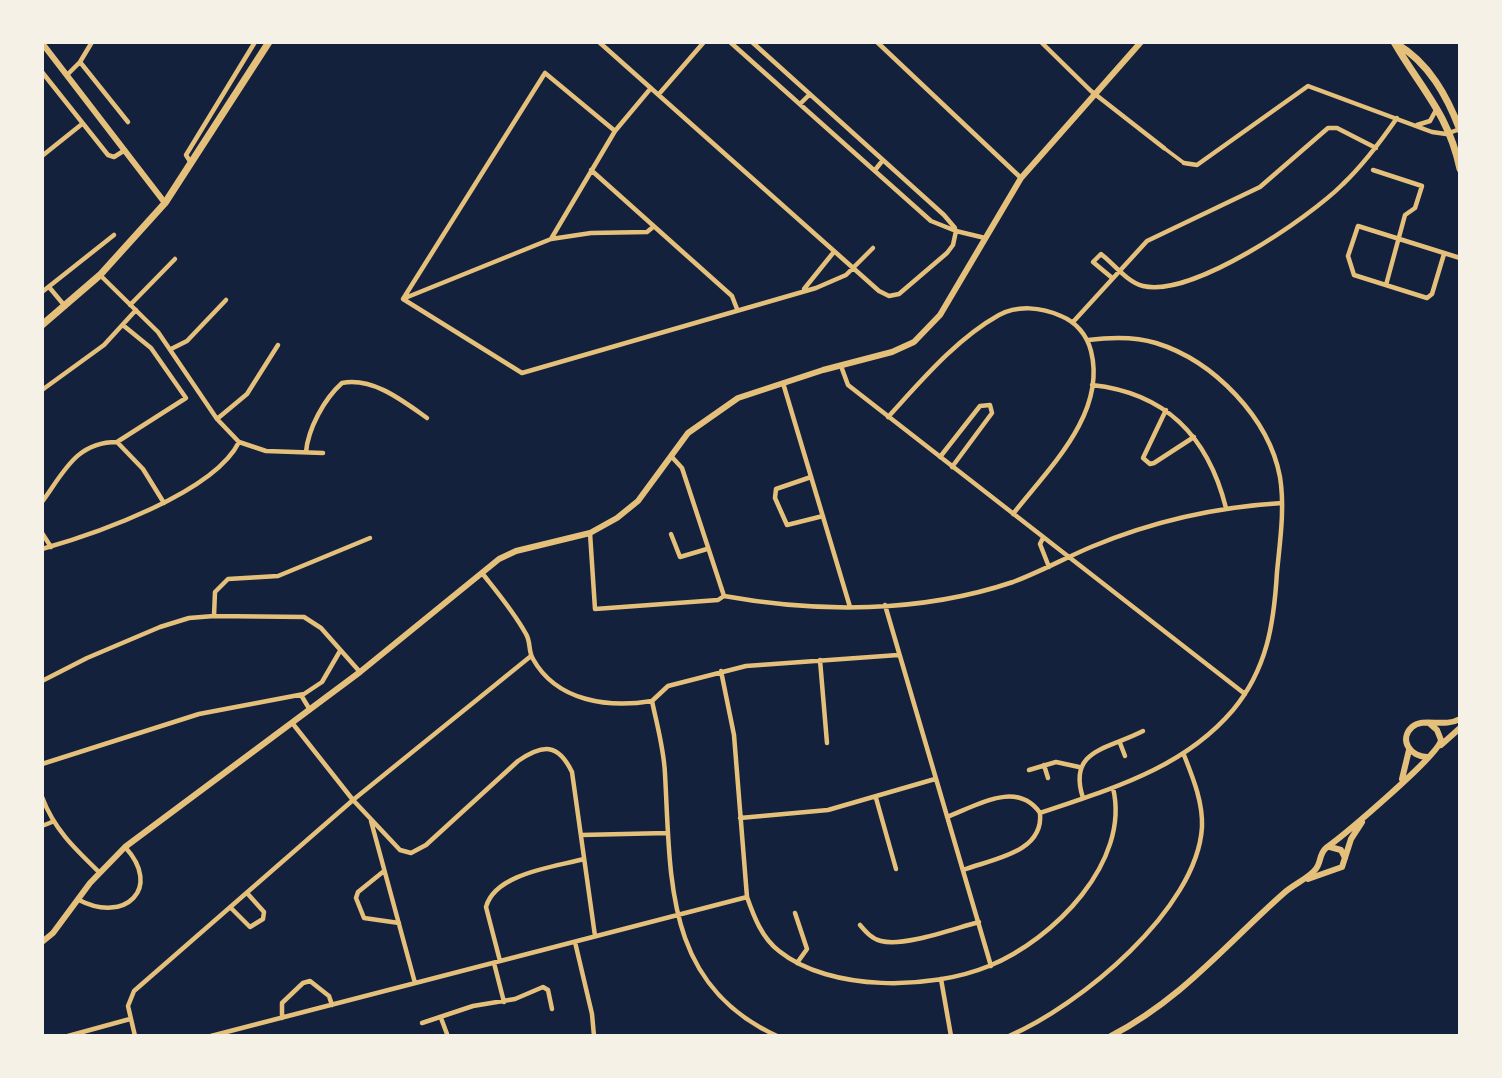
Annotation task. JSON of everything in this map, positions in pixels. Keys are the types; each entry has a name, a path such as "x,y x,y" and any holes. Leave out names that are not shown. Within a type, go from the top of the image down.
{"main road":[{"path":"42,326 100,275 165,203 268,42"},
{"path":"1394,42 1437,105 1450,133 1460,169"},
{"path":"1394,42 1412,52 1427,69 1460,130"}],"street":[{"path":"67,75 80,62 92,42"},
{"path":"192,163 186,155 256,42"},
{"path":"599,42 833,253 879,291 889,296 899,294 947,253 956,231"},
{"path":"659,94 704,42"},
{"path":"730,42 931,221 985,238"},
{"path":"752,42 944,215 956,231"},
{"path":"877,42 1021,178"},
{"path":"1041,42 1096,94 1184,163 1197,165 1308,86 1432,132 1450,133 1460,130"},
{"path":"42,942 54,933 99,872 125,847 293,724 507,554 590,533 638,501 688,433 705,418 738,398 783,382 892,352 914,342 940,314 1021,178 1141,42"},
{"path":"42,43 165,203"},
{"path":"80,62 128,122"},
{"path":"42,72 110,157 125,150"},
{"path":"403,299 545,73 615,131"},
{"path":"551,239 615,131 652,88"},
{"path":"800,104 810,94"},
{"path":"1416,125 1430,121 1437,105"},
{"path":"1111,277 1093,262 1101,254 1140,285 1157,287 1192,278 1238,258 1292,225 1342,186 1376,148 1397,118"},
{"path":"42,156 82,124"},
{"path":"1073,322 1118,269 1147,241 1260,187 1328,128 1338,128 1376,148"},
{"path":"874,170 884,160"},
{"path":"592,170 732,296 737,309"},
{"path":"1373,170 1422,186 1415,208 1405,215 1386,285"},
{"path":"1444,254 1430,296 1425,298 1354,275 1348,256 1358,226 1460,258"},
{"path":"403,299 551,239 601,233 647,232 653,227"},
{"path":"42,292 114,235"},
{"path":"403,299 522,373 816,288 853,269 873,248"},
{"path":"803,290 833,253"},
{"path":"130,305 175,259"},
{"path":"167,266 174,272"},
{"path":"100,275 171,349 217,419 239,442 266,452 323,453"},
{"path":"49,287 65,308"},
{"path":"171,349 187,341 226,300"},
{"path":"888,417 937,365 997,316 1022,308 1037,309 1073,322 1088,340 1092,356 1093,385 1069,443 1013,514"},
{"path":"42,390 104,345 124,326 135,310"},
{"path":"42,502 87,447 99,442 117,442 186,398 151,348 124,326"},
{"path":"1040,813 1113,788 1184,755 1212,732 1245,694 1271,639 1282,503 1279,475 1271,447 1249,411 1223,383 1179,353 1156,343 1130,338 1088,340"},
{"path":"217,419 247,394 278,345"},
{"path":"840,365 848,385 1245,694"},
{"path":"783,382 850,607"},
{"path":"306,452 307,437 333,391 342,383 364,383 398,398 427,418"},
{"path":"1093,385 1133,392 1166,410 1194,437 1215,472 1226,508"},
{"path":"940,457 980,406 990,405 992,413 952,467"},
{"path":"1166,410 1143,458 1150,464 1154,463 1194,437"},
{"path":"117,442 143,469 164,503"},
{"path":"42,550 164,503 213,471 233,454 239,442"},
{"path":"671,456 682,468 724,596"},
{"path":"811,477 782,485 776,489 775,498 787,524 822,516"},
{"path":"590,533 595,609 718,600 724,596 807,607 850,607 885,605 975,592 1049,567 1162,522 1226,508 1282,503"},
{"path":"42,533 51,547"},
{"path":"671,534 680,557 707,549"},
{"path":"214,616 215,592 228,579 278,576 370,538"},
{"path":"1043,538 1040,544 1049,567"},
{"path":"481,572 526,634 531,656 547,677 587,700 618,705 652,701 668,686 721,671 898,655"},
{"path":"885,605 991,966"},
{"path":"42,681 87,658 160,627 189,618 214,616 304,617 321,628 360,672"},
{"path":"42,764 199,714 301,695 322,682 340,651"},
{"path":"135,1036 128,1001 134,991 353,800 531,656"},
{"path":"820,660 827,743"},
{"path":"721,671 734,734 747,897 754,917 768,940 797,963 817,972 855,981 941,979 991,966 1046,928 1092,882 1103,865 1114,836 1116,815 1113,788"},
{"path":"301,695 310,710"},
{"path":"652,701 665,772 667,833 677,916 685,943 706,979 737,1011 777,1036"},
{"path":"1399,783 1408,766 1409,750 1406,740 1410,729 1418,723 1445,725 1460,719"},
{"path":"1429,723 1440,734 1438,750"},
{"path":"293,724 371,820 401,850 411,853 426,845 518,761 534,750 550,749 565,759 572,772 595,936"},
{"path":"1111,1036 1175,996 1284,893 1317,869 1321,854 1363,820 1460,728"},
{"path":"1079,767 1095,752 1143,731"},
{"path":"1120,743 1125,756"},
{"path":"1409,750 1418,757 1429,757"},
{"path":"1009,1036 1054,1013 1097,983 1146,934 1174,896 1195,858 1202,825 1199,799 1184,755"},
{"path":"1029,769 1067,762 1079,767"},
{"path":"1044,765 1048,778"},
{"path":"1079,767 1083,798"},
{"path":"740,818 807,813 876,798 935,779"},
{"path":"947,817 1011,795 1025,798 1040,813"},
{"path":"42,797 52,822 99,872"},
{"path":"876,798 896,869"},
{"path":"963,870 1029,845 1038,834 1040,813"},
{"path":"371,820 415,983"},
{"path":"1302,881 1339,869 1345,860 1351,839 1363,820"},
{"path":"42,826 52,822"},
{"path":"581,835 667,833"},
{"path":"79,900 106,910 120,908 135,897 141,881 139,867 125,847"},
{"path":"1329,847 1341,850 1345,860"},
{"path":"504,1002 486,907 489,899 515,877 584,859"},
{"path":"1320,861 1329,871"},
{"path":"384,871 358,892 356,898 364,918 399,923"},
{"path":"231,908 250,927 263,919 264,912 247,893"},
{"path":"211,1036 747,897"},
{"path":"795,913 807,949 797,963"},
{"path":"860,925 870,936 882,942 942,932 979,922"},
{"path":"575,942 592,1014 594,1036"},
{"path":"941,979 951,1036"},
{"path":"282,1018 282,1003 303,983 317,983 329,996 332,1005"},
{"path":"422,1023 474,1006 504,1002 543,988 548,990 552,1009"},
{"path":"441,1018 447,1034"},
{"path":"68,1036 130,1019"}]}
